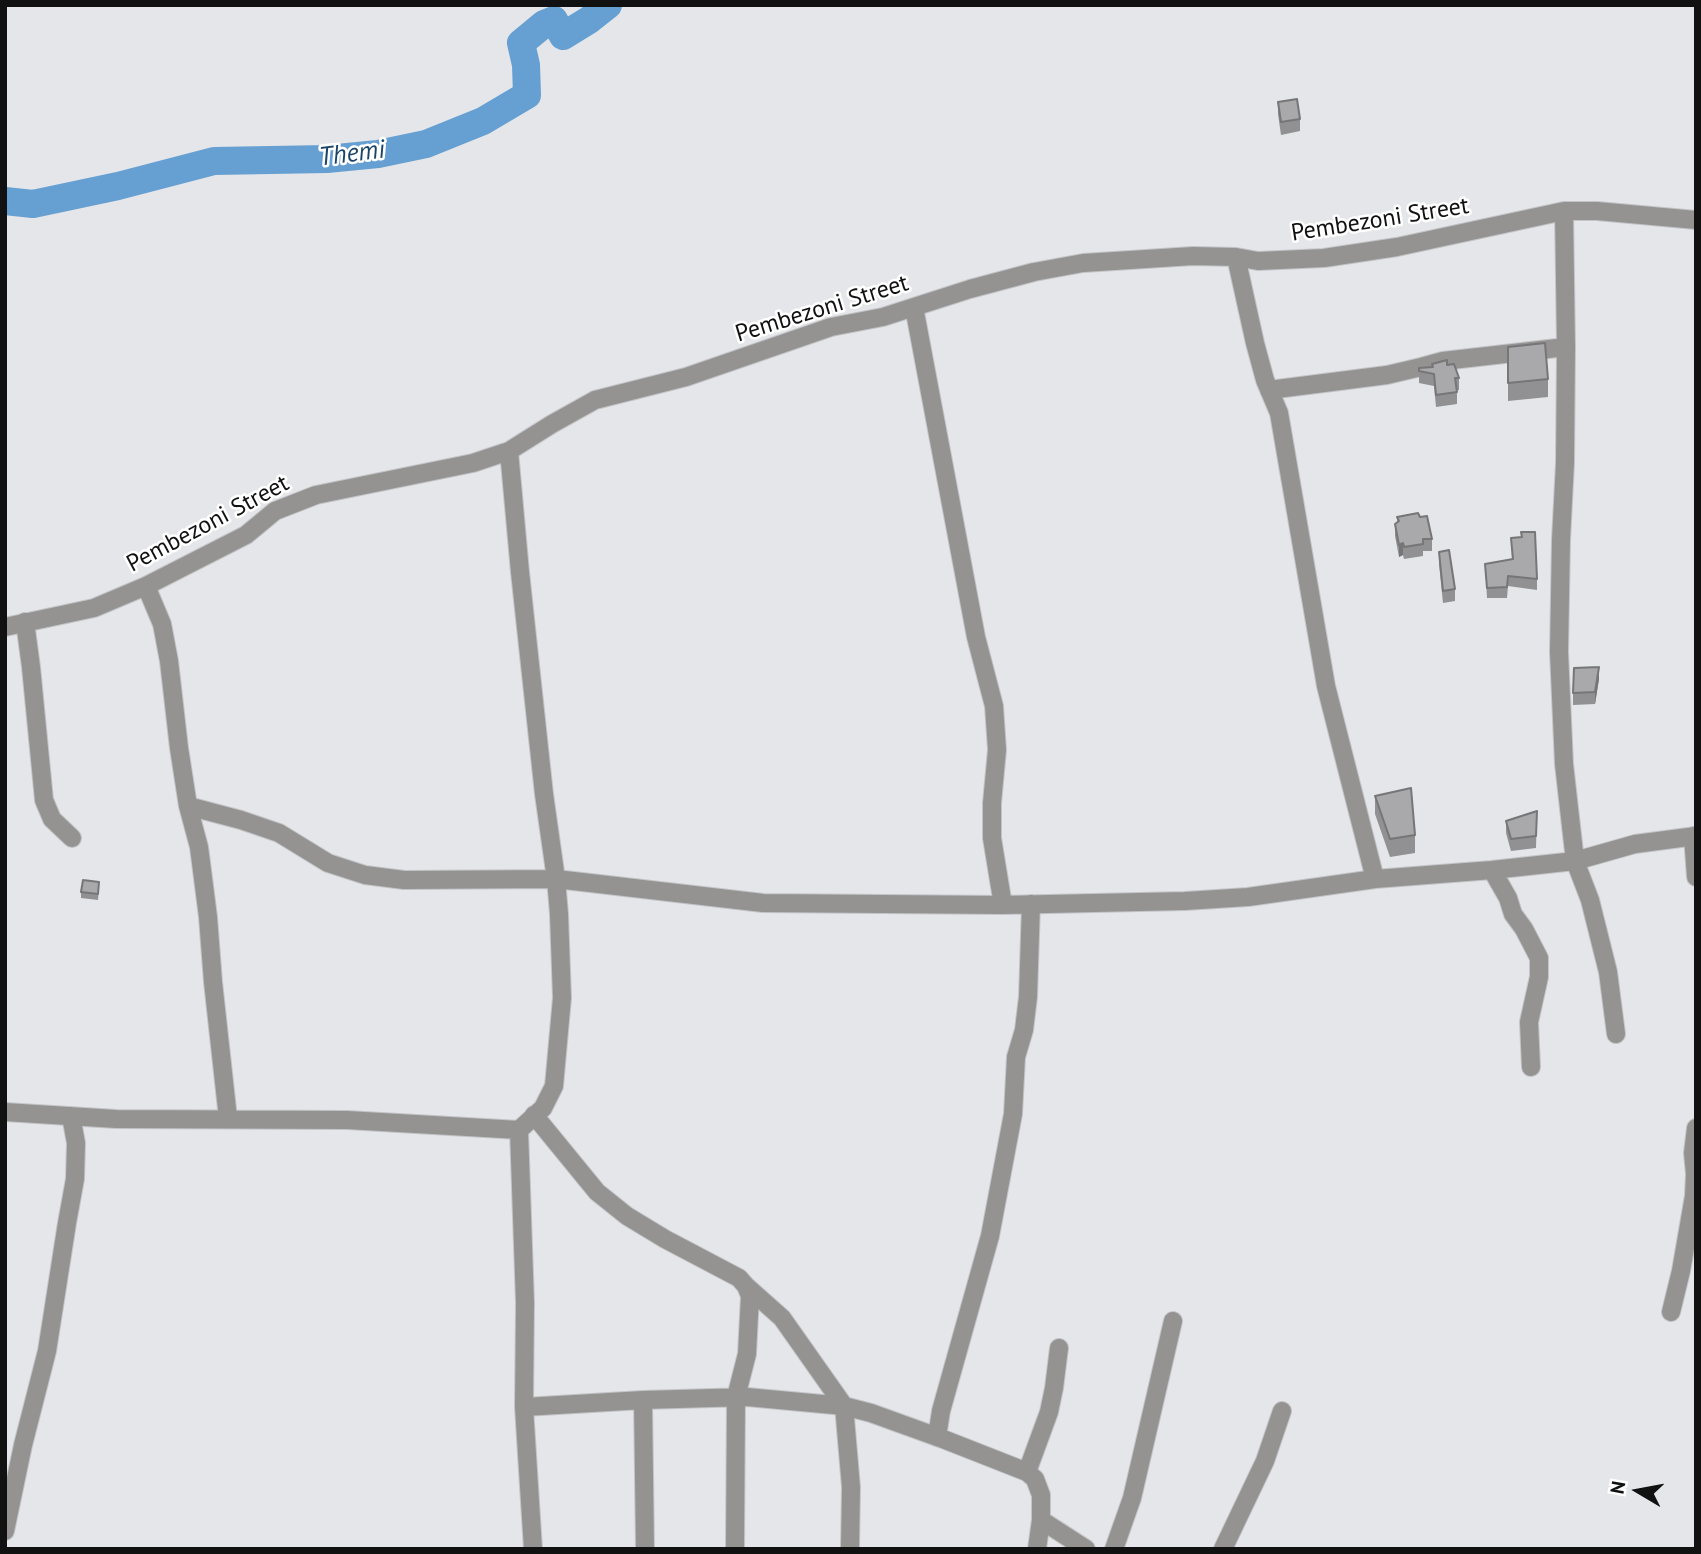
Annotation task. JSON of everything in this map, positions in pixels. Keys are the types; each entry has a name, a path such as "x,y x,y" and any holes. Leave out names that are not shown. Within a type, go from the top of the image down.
{"street":[{"name":"Pembezoni Street","path":"5,627 94,608 146,586 246,534 275,511 316,495 473,463 509,451 595,401 686,377 831,327 883,317 1008,279 1083,263 1193,256 1236,257 1258,261 1324,258 1397,247 1563,211 1597,211 1696,220"},
{"path":"1563,211 1565,463 1559,652 1564,764 1575,861 1590,900 1605,960 1616,1034"},
{"path":"1236,257 1255,343 1279,413 1326,686 1375,879"},
{"path":"914,307 976,637 994,706 997,750 992,838 1003,905"},
{"path":"1269,390 1387,375 1443,361 1566,347"},
{"path":"509,451 541,767 556,879 562,998 554,1086 543,1108 519,1130 525,1303 524,1407 533,1549"},
{"path":"146,586 162,624 169,661 178,748 188,806 199,847 228,1118"},
{"path":"25,622 44,800 52,819 72,838"},
{"path":"188,806 279,833 328,863 365,875 404,880 556,879 763,903 1003,905 1248,897 1375,879 1575,861 1635,844 1694,836 1696,877"},
{"path":"1492,870 1508,898 1513,914 1539,958 1539,977 1529,1022 1531,1067"},
{"path":"937,1437 941,1411 989,1236 1010,1136 1016,1090 1016,1057 1024,1030 1028,997 1031,904"},
{"path":"5,1112 116,1119 347,1120 519,1130"},
{"path":"534,1115 597,1192 627,1216 739,1278 782,1318 844,1406 851,1487 850,1549"},
{"path":"5,1531 47,1351 75,1179 76,1143 71,1116"},
{"path":"1671,1312 1694,1196 1693,1153 1696,1128"},
{"path":"735,1549 737,1397 747,1354 750,1296 746,1286"},
{"path":"1114,1549 1132,1498 1173,1321"},
{"path":"1027,1472 1049,1412 1059,1348"},
{"path":"524,1407 737,1397 844,1406 871,1413 1027,1472 1035,1479 1041,1495 1037,1549"},
{"path":"643,1400 645,1549"},
{"path":"1223,1549 1265,1461 1282,1411"},
{"path":"1041,1520 1086,1549"}],"building":[{"path":"1297,99 1300,119 1281,122 1278,102"},
{"path":"1545,343 1548,379 1508,383 1508,347"},
{"path":"1447,360 1447,365 1454,364 1459,378 1455,378 1457,392 1436,395 1434,374 1419,371 1419,368 1433,367 1432,364"},
{"path":"1418,513 1420,517 1427,516 1432,539 1423,539 1423,544 1404,547 1403,543 1399,545 1395,524 1399,521 1397,517"},
{"path":"1521,532 1535,532 1537,579 1508,576 1507,587 1487,588 1485,564 1513,559 1511,538 1522,537"},
{"path":"1449,550 1455,589 1443,591 1439,552"},
{"path":"1599,667 1595,692 1573,693 1574,668"},
{"path":"1411,788 1415,835 1390,839 1375,796"},
{"path":"1537,811 1536,836 1511,839 1506,821"},
{"path":"83,880 99,882 98,894 81,892"}],"waterway":[{"name":"Themi","path":"5,201 33,204 118,186 214,161 327,159 378,154 426,144 483,121 527,95 526,65 521,43 544,24 554,20 563,36 608,5"}]}
